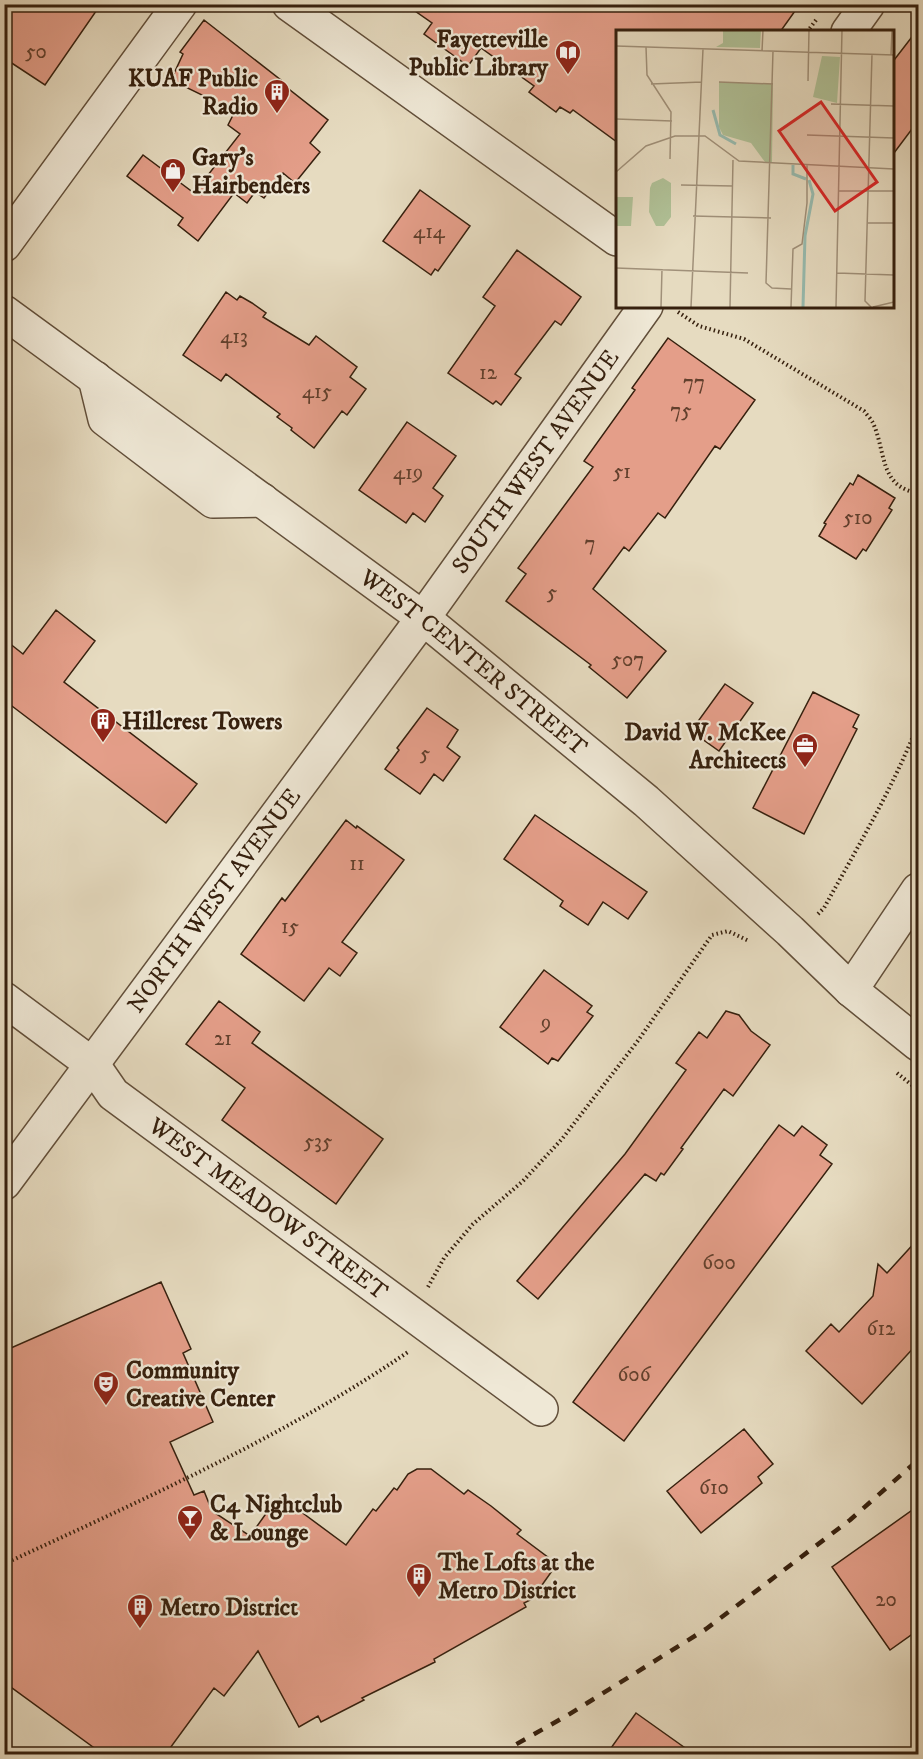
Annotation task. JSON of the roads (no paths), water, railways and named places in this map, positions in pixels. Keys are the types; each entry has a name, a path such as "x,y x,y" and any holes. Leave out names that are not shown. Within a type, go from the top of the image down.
{"street":[{"path":"4,245 180,4"},
{"path":"289,4 616,238"},
{"path":"849,30 868,4"},
{"name":"SOUTH WEST AVENUE","path":"423,618 645,308"},
{"name":"WEST CENTER STREET","path":"4,312 423,618 646,801 790,931 851,990 918,1044"},
{"name":"NORTH WEST AVENUE","path":"4,1183 423,618"},
{"path":"851,990 918,890"},
{"name":"WEST MEADOW STREET","path":"4,999 93,1065 113,1094 541,1409"}],"railway":[{"path":"499,1754 568,1715 706,1629 850,1520 918,1460"}],"place":[{"name":"Fayetteville Public Library","path":"568,76"},
{"name":"KUAF Public Radio","path":"277,115"},
{"name":"Gary's Hairbenders","path":"173,194"},
{"name":"Hillcrest Towers","path":"103,744"},
{"name":"David W. McKee Architects","path":"805,769"},
{"name":"Community Creative Center","path":"106,1407"},
{"name":"C4 Nightclub & Lounge","path":"190,1541"},
{"name":"The Lofts at the Metro District","path":"419,1599"},
{"name":"Metro District","path":"140,1630"}]}
